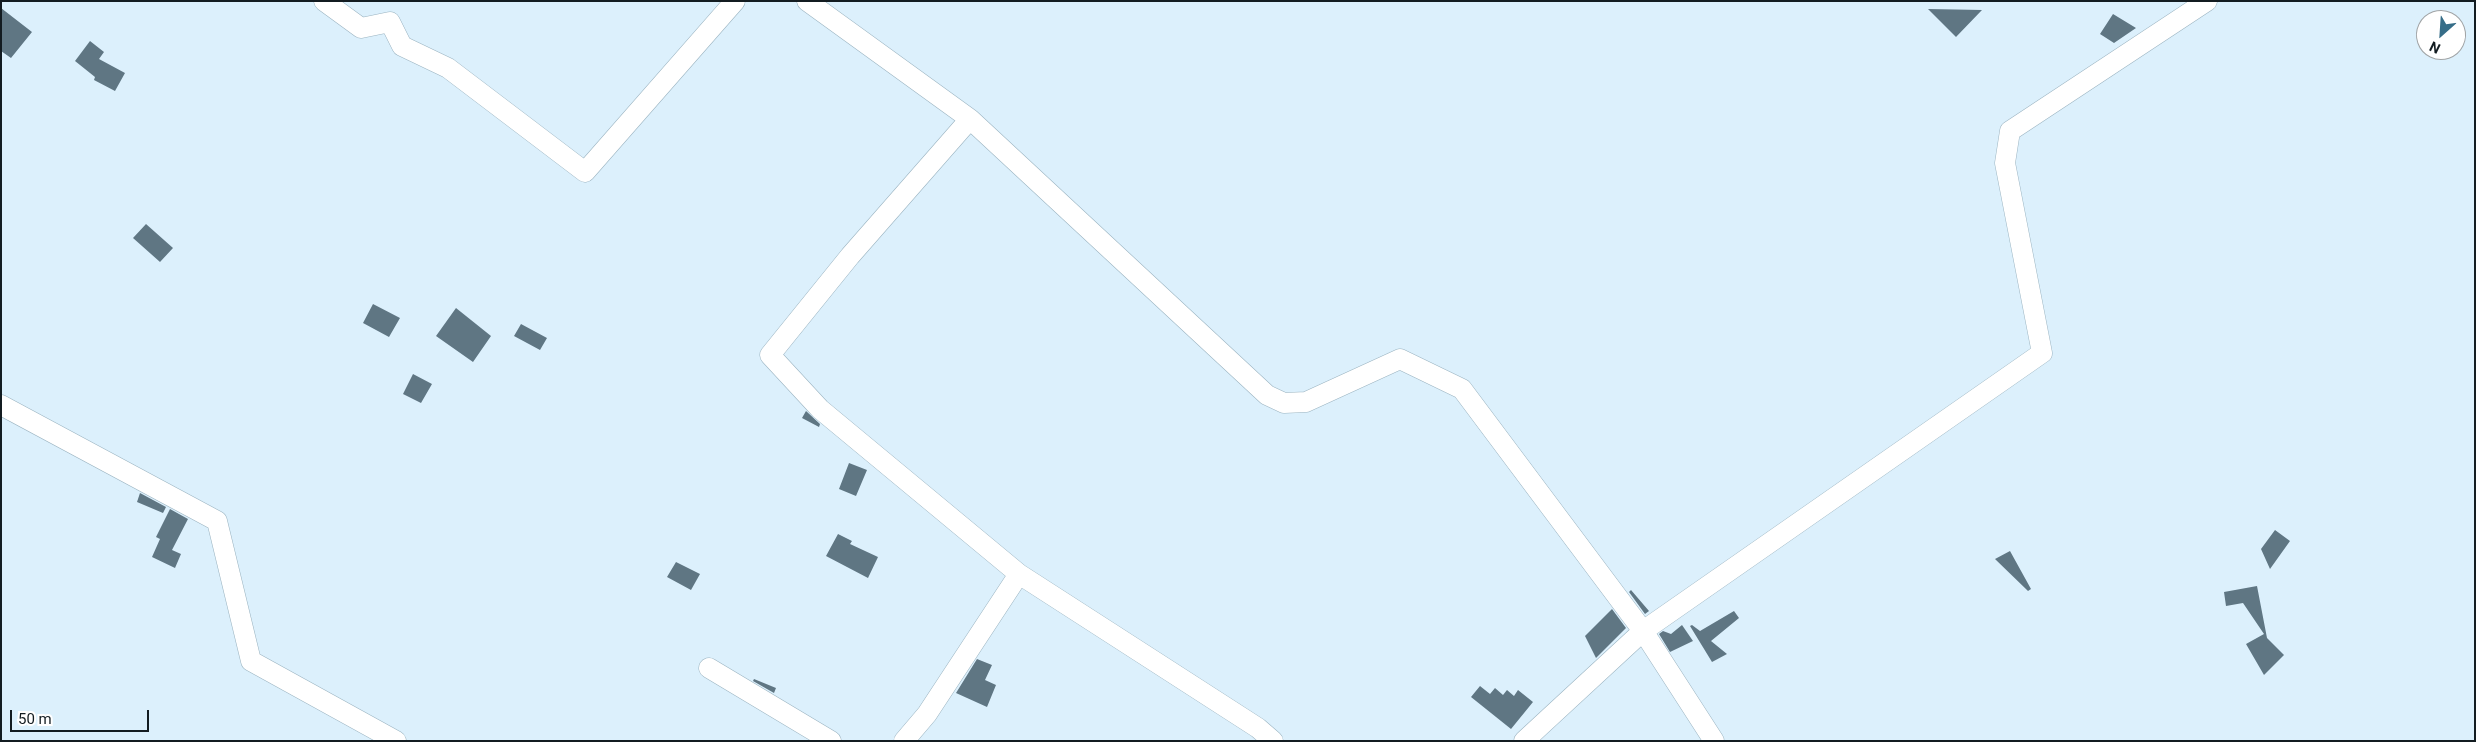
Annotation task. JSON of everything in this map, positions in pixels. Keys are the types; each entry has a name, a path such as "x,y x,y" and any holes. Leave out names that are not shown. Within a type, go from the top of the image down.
{"street":[{"path":"324,1 361,28 390,22 402,46 448,68 585,172 735,1"},
{"path":"808,1 970,120 1267,396 1284,403 1306,402 1400,359 1462,389 1643,631 1714,741"},
{"path":"1524,741 1643,631 2042,353 2005,163 2010,131 2207,1"},
{"path":"970,120 850,256 770,355 820,409 1019,574 1258,728 1273,741"},
{"path":"1,405 217,521 251,661 396,741"},
{"path":"904,741 927,714 1019,574"},
{"path":"708,668 831,741"}],"building":[{"path":"1,8 32,32 11,58 1,51"},
{"path":"1928,9 1982,10 1956,37"},
{"path":"2113,14 2136,28 2114,43 2100,34"},
{"path":"90,41 104,52 99,59 125,73 115,91 94,80 95,77 75,61"},
{"path":"146,224 173,248 160,262 133,238"},
{"path":"373,304 400,318 389,337 363,323"},
{"path":"456,308 491,336 473,362 436,336"},
{"path":"521,324 547,338 540,350 514,336"},
{"path":"413,374 432,384 421,403 403,394"},
{"path":"806,411 820,424 819,427 802,418"},
{"path":"849,463 867,470 856,496 839,489"},
{"path":"140,493 166,507 163,513 137,502"},
{"path":"170,509 188,519 172,550 181,554 175,568 152,557 160,539 156,537"},
{"path":"2275,530 2290,541 2270,569 2261,549"},
{"path":"838,534 852,541 850,544 878,557 868,578 826,556"},
{"path":"2010,551 2031,589 2028,591 1995,559"},
{"path":"676,562 700,574 691,590 667,577"},
{"path":"2257,586 2267,638 2284,655 2264,675 2246,644 2264,634 2243,603 2226,606 2224,592"},
{"path":"1631,590 1649,611 1645,614 1629,592"},
{"path":"1612,609 1626,628 1596,658 1585,636"},
{"path":"1734,611 1739,618 1711,641 1727,654 1712,662 1690,626 1692,625 1700,631"},
{"path":"1682,625 1693,641 1670,652 1659,634 1663,631 1671,634"},
{"path":"977,659 992,665 985,680 996,685 987,707 956,693"},
{"path":"754,679 776,688 774,693 753,681"},
{"path":"1480,686 1490,694 1495,688 1503,695 1507,690 1514,696 1518,690 1533,702 1511,729 1471,697"}]}
